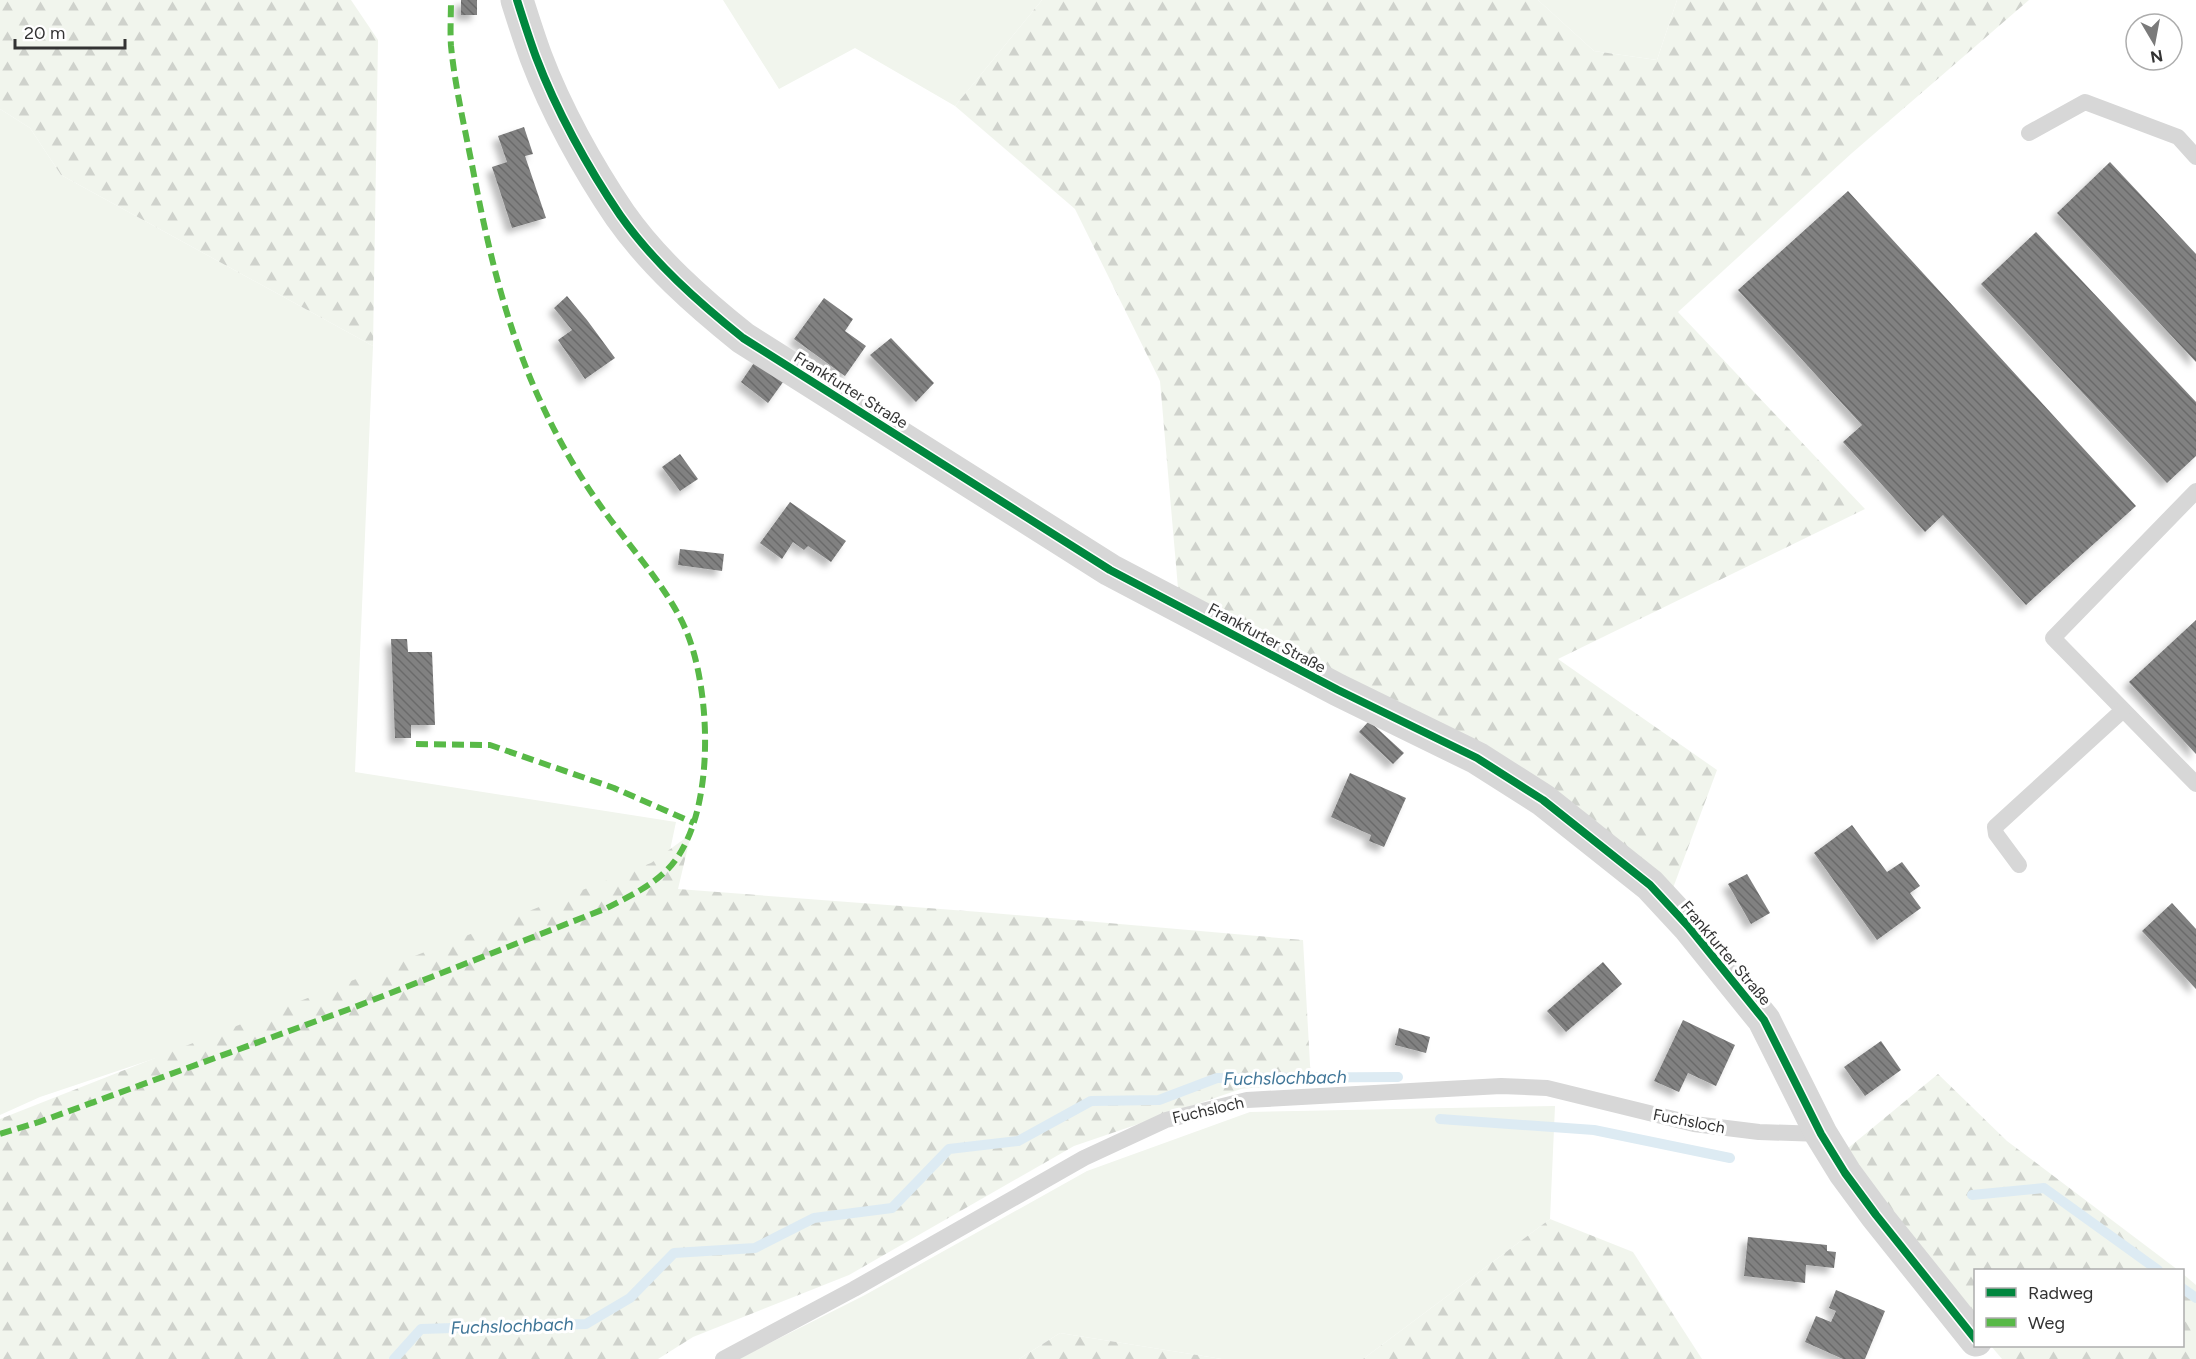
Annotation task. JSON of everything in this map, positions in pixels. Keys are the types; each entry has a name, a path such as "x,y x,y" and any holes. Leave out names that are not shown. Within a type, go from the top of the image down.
{"street":[{"name":"Frankfurter Straße","path":"517,0 536,58 554,98 621,216 647,248 709,310 743,338 1110,570 1338,690 1477,758 1543,800 1650,885 1688,926 1764,1020 1821,1134 1845,1173 1974,1337"},
{"path":"1981,1347 1991,1359"}],"lane":[{"path":"2029,134 2085,102 2178,137 2196,157"},
{"path":"2196,491 2053,638 2196,784"},
{"path":"2019,865 1996,834 1995,827 2123,710"},
{"name":"Fuchsloch","path":"723,1359 854,1289 1083,1158 1166,1120 1247,1100 1502,1086 1547,1088 1694,1124 1759,1132 1821,1134"}],"green space":[{"path":"0,0 351,0 378,40 373,346 61,175 30,128 0,109"},
{"path":"723,0 1042,0 955,106 855,48 779,89"},
{"path":"1042,0 1538,0 1594,51 1657,60 1677,0 2029,0 1852,153 1678,312 1865,509 1558,659 1717,770 1673,888 1178,588 1160,381 1075,209 955,106"},
{"path":"1538,0 1677,0 1657,60 1594,51"},
{"path":"0,109 30,128 61,175 373,346 355,772 676,822 662,888 40,1097 0,1115"},
{"path":"691,834 678,889 1303,940 1311,1082 1241,1089 1074,1146 849,1275 693,1337 658,1359 0,1359 0,1119 651,863"},
{"path":"1938,1074 2007,1141 2177,1269 1974,1269 1974,1326 1847,1149"},
{"path":"1555,1106 1550,1219 1363,1359 1222,1359 1060,1333 1019,1359 738,1359 865,1295 1087,1171 1250,1112"},
{"path":"1550,1219 1633,1252 1702,1359 1363,1359"},
{"path":"2184,1275 2196,1285 2196,1359 2002,1359 1992,1347 2184,1347"},
{"path":"1060,1333 1222,1359 1019,1359"}],"building":[{"path":"461,0 477,0 477,15 461,15"},
{"path":"524,127 533,154 525,156 546,218 512,228 492,167 507,162 498,136"},
{"path":"2110,162 2196,254 2196,362 2057,213"},
{"path":"1848,191 2136,506 2026,605 1943,515 1925,532 1843,442 1862,425 1738,290"},
{"path":"2036,232 2196,402 2196,456 2167,483 1981,284"},
{"path":"567,296 615,358 585,379 558,340 572,330 554,308"},
{"path":"824,298 853,319 845,331 866,346 845,376 794,339"},
{"path":"891,338 934,383 916,402 870,355"},
{"path":"758,357 786,378 768,403 741,382"},
{"path":"680,454 698,479 680,491 662,467"},
{"path":"790,502 846,541 831,562 808,546 804,550 793,542 782,559 760,543"},
{"path":"680,549 724,554 722,571 678,565"},
{"path":"2196,620 2196,754 2129,682"},
{"path":"391,639 407,639 408,652 432,652 435,725 411,725 411,738 395,738"},
{"path":"1369,721 1404,753 1393,764 1359,732"},
{"path":"1350,773 1406,798 1384,847 1369,841 1371,835 1331,817"},
{"path":"1852,825 1887,872 1902,862 1920,886 1910,893 1921,908 1877,940 1814,853"},
{"path":"1747,874 1770,913 1751,924 1728,884"},
{"path":"2172,903 2196,929 2196,989 2142,931"},
{"path":"1603,962 1622,984 1566,1032 1547,1011"},
{"path":"1683,1020 1735,1045 1716,1086 1688,1073 1679,1092 1654,1081"},
{"path":"1399,1028 1430,1037 1426,1053 1395,1045"},
{"path":"1881,1041 1901,1070 1865,1096 1844,1067"},
{"path":"1748,1237 1827,1245 1827,1251 1836,1252 1834,1268 1806,1265 1805,1283 1744,1276"},
{"path":"1836,1290 1885,1311 1865,1359 1843,1359 1805,1342 1816,1316 1831,1322 1836,1311 1829,1308"}],"waterway":[{"name":"Fuchslochbach","path":"394,1359 421,1329 586,1324 630,1298 674,1253 755,1248 814,1218 892,1208 949,1149 1018,1141 1091,1101 1159,1100 1217,1078 1398,1077"},
{"name":"Fuchslochbach","path":"1440,1119 1594,1130 1730,1158"},
{"name":"Fuchslochbach","path":"1972,1195 2044,1188 2157,1269"},
{"name":"Fuchslochbach","path":"2184,1289 2196,1298"}],"marked path":[{"path":"0,1134 39,1122 355,1007 607,908 646,887 667,870 683,848 695,820 702,788 705,753 701,685 694,654 685,628 668,597 602,508 570,459 543,406 518,346 489,246 460,108 451,46 451,0"},
{"path":"416,744 490,745 614,788 694,823"}],"cycle path":[{"path":"517,0 536,57 563,118 596,178 620,215 677,281 743,338 1110,570 1338,690 1477,758 1543,800 1650,885 1688,926 1764,1020 1821,1134 1845,1173 1974,1338"}]}
